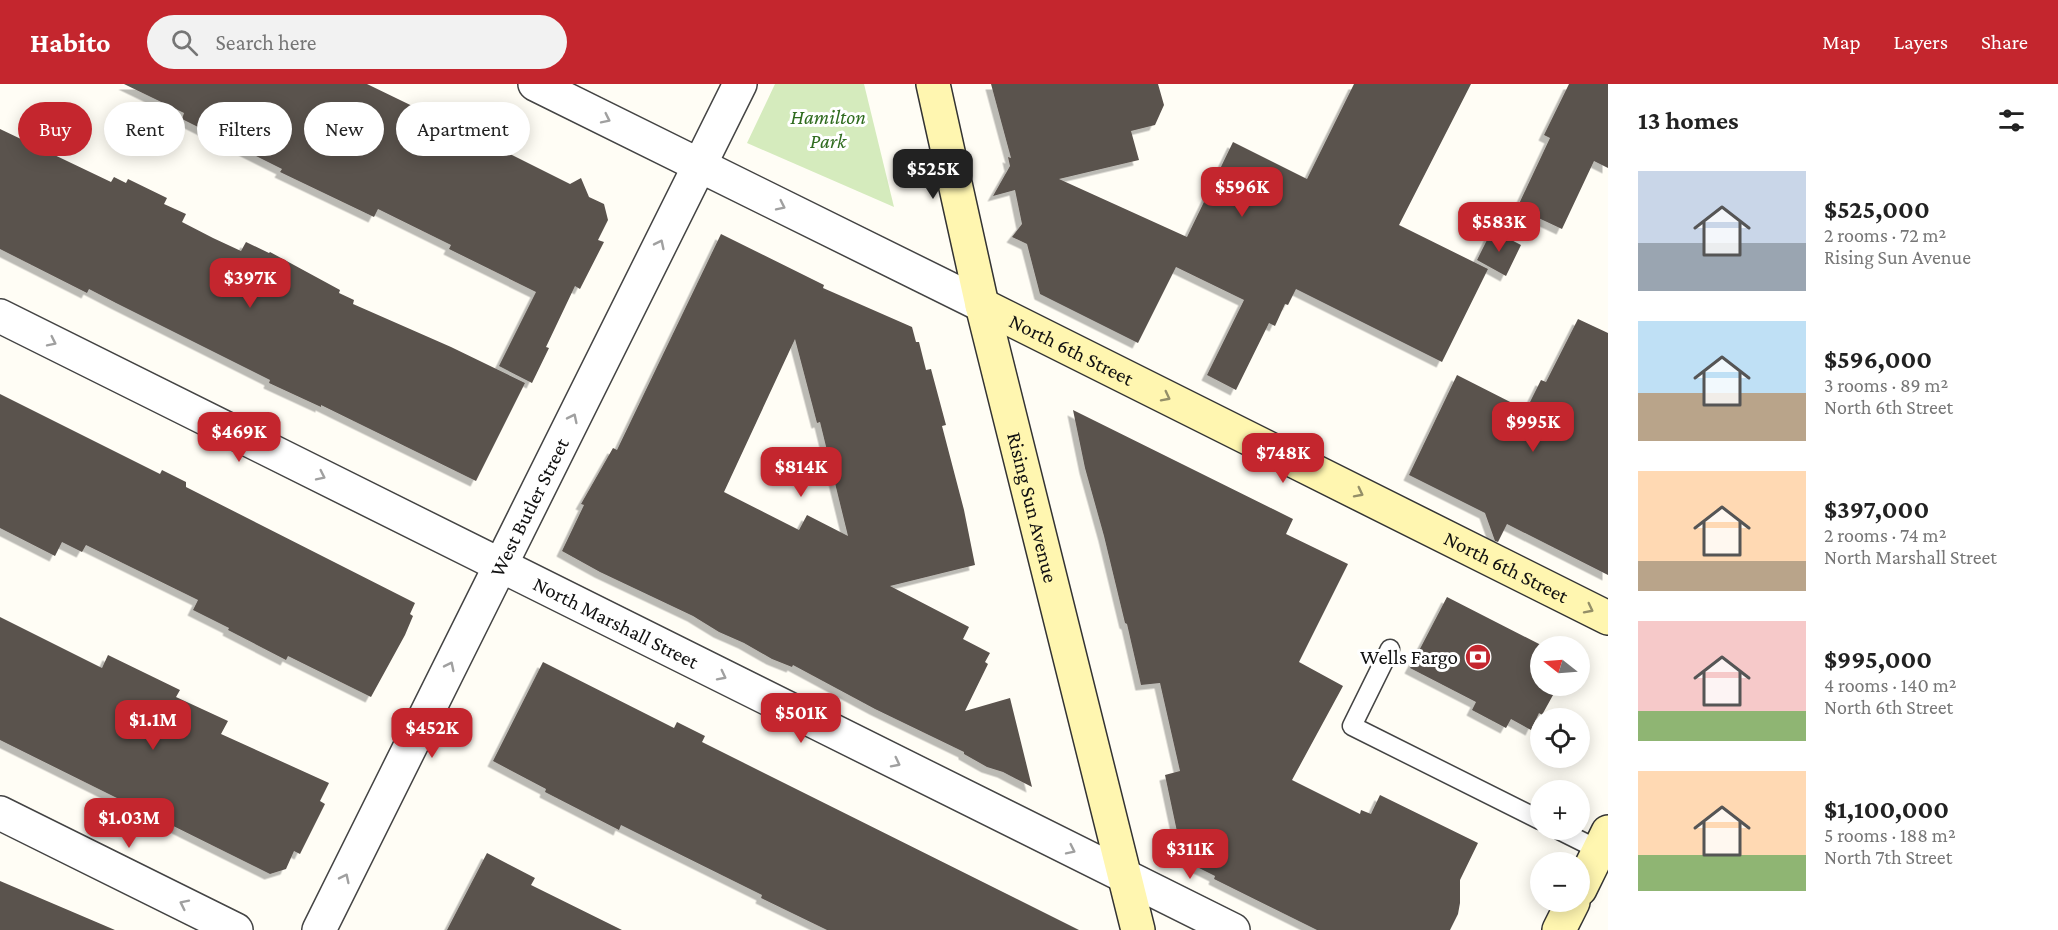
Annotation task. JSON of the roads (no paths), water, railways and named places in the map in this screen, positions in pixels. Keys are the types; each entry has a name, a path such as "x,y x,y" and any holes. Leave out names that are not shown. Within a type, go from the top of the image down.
{"street":[{"name":"North 6th Street","path":"535,84 1608,618"},
{"name":"West Butler Street","path":"318,930 740,84"},
{"name":"Rising Sun Avenue","path":"933,84 982,305 1138,930"},
{"name":"North Marshall Street","path":"0,316 1233,930"},
{"path":"0,813 236,930"},
{"path":"1590,868 1603,841"},
{"path":"1559,930 1568,912"}],"lane":[{"path":"1390,649 1352,726 1530,815"}],"place":[{"name":"Wells Fargo","path":"1478,657"}],"park label":[{"name":"Hamilton Park","path":"828,129"}]}
